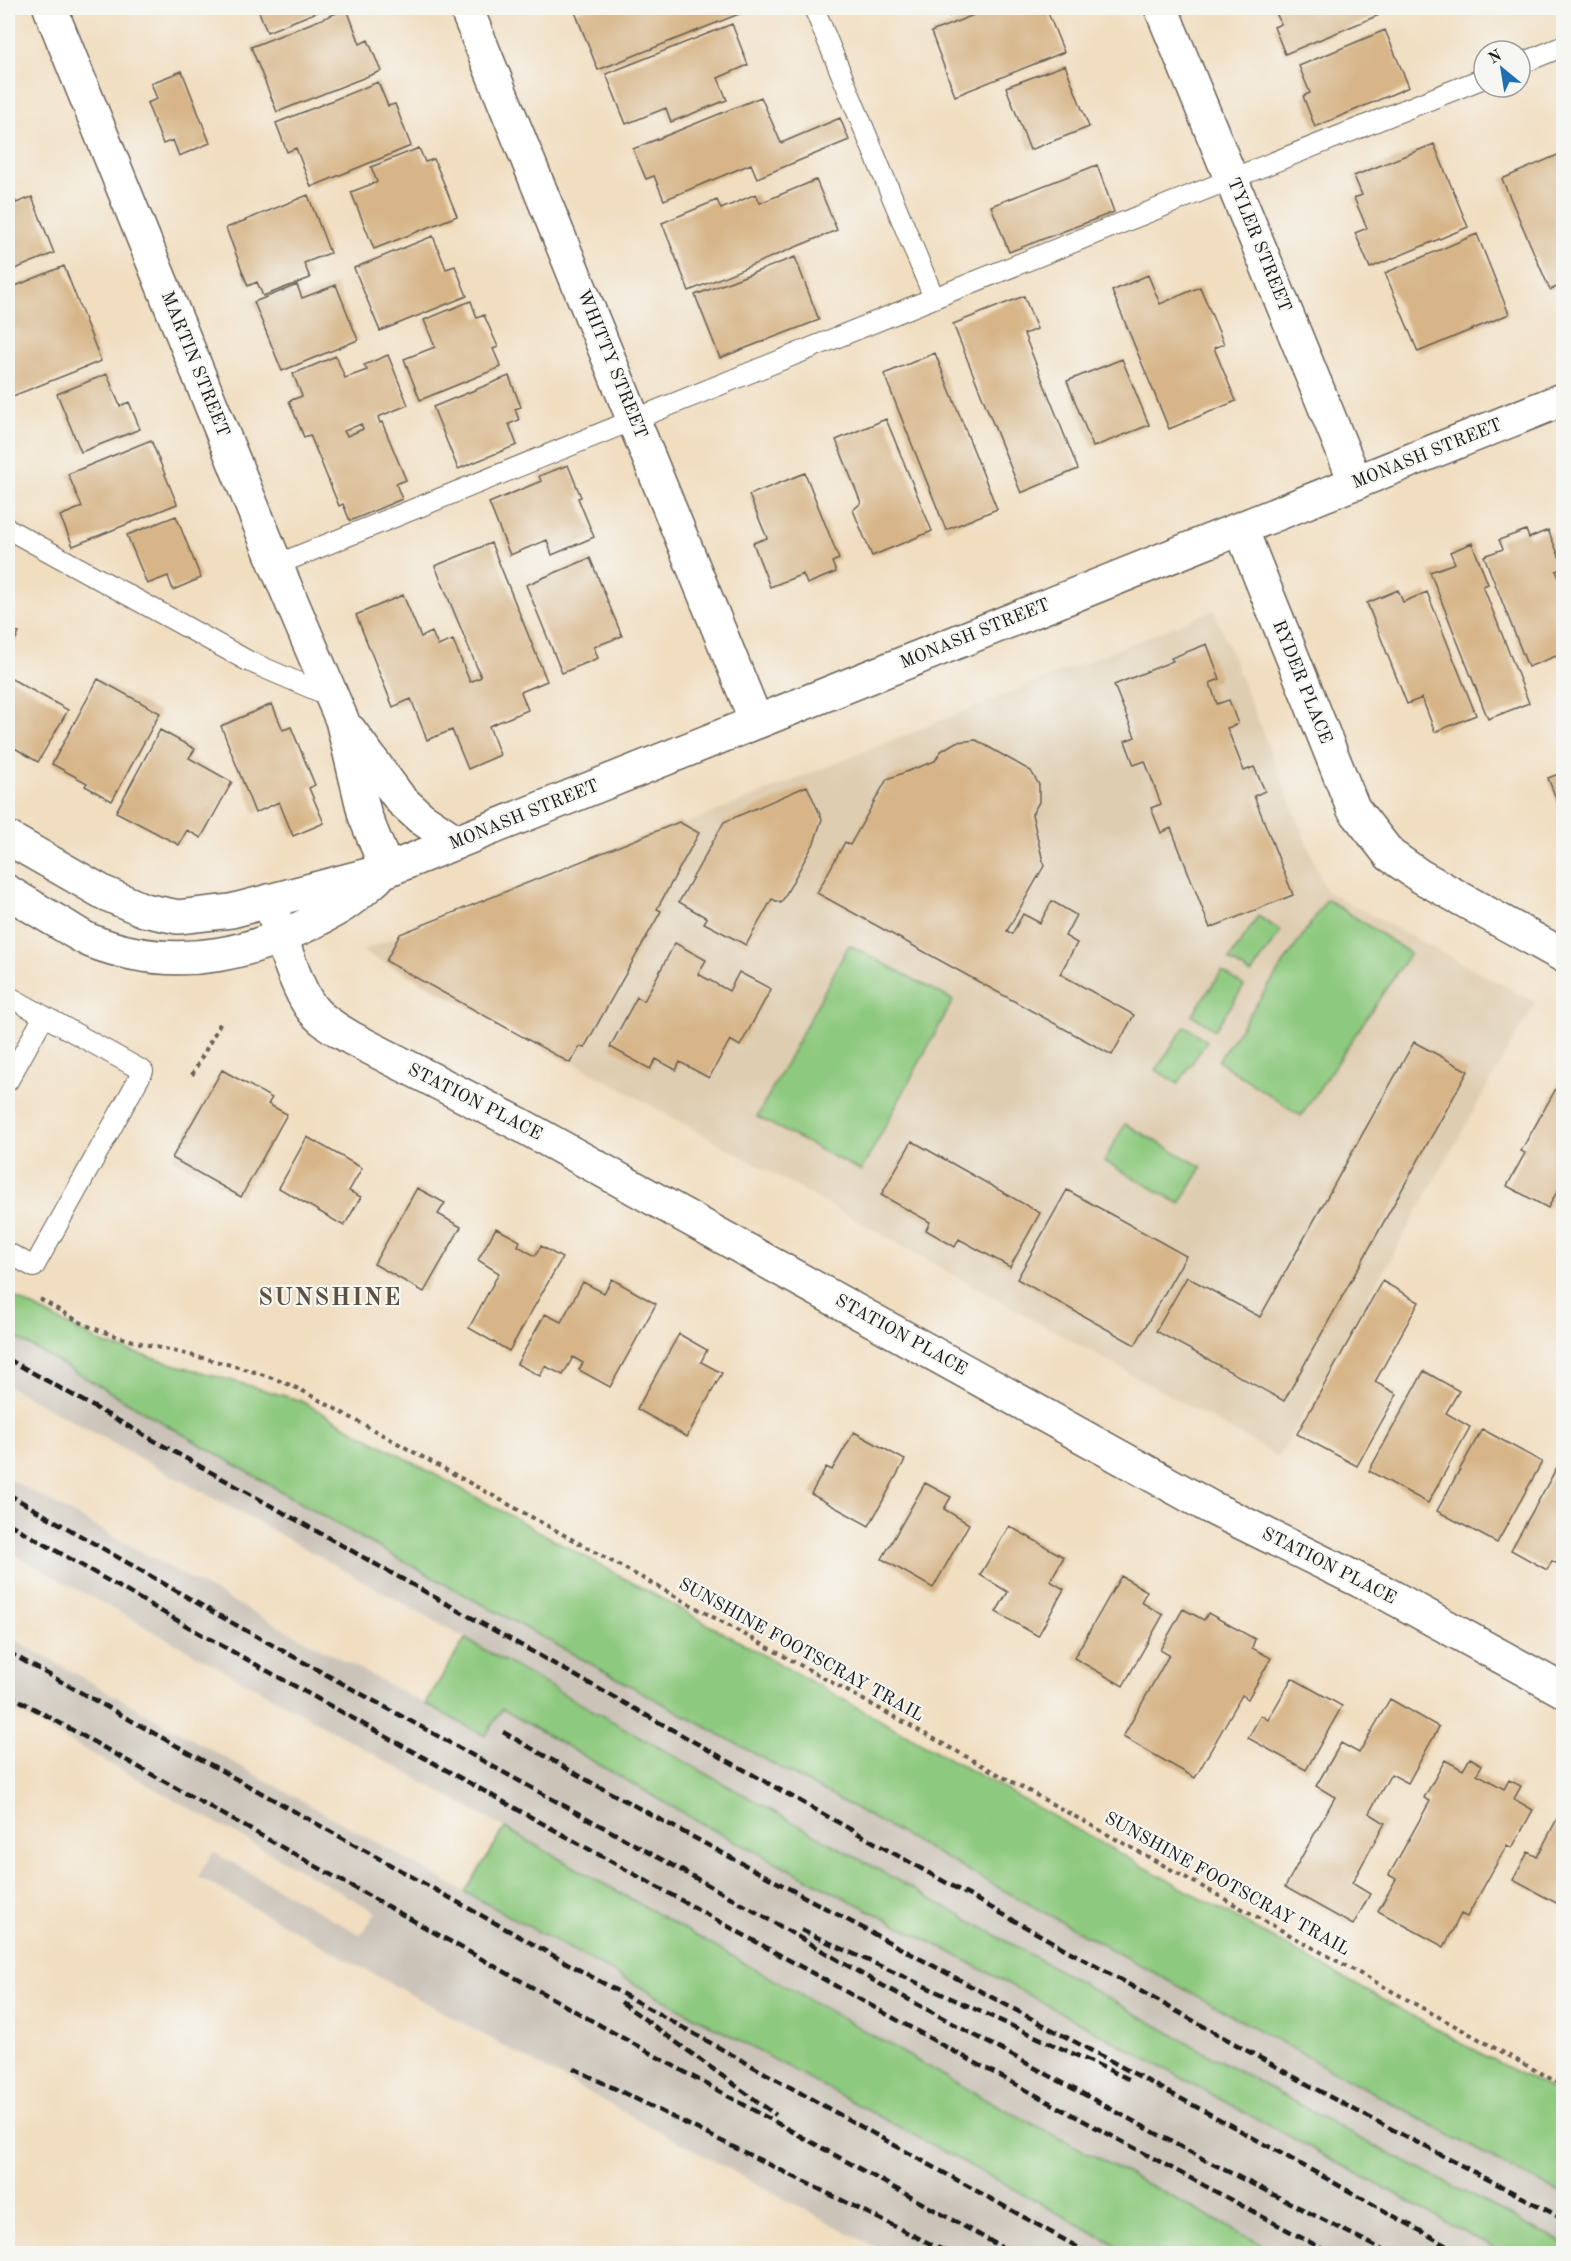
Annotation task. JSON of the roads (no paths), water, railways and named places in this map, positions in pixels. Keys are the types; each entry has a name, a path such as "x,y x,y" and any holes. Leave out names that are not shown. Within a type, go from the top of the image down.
{"street":[{"name":"MARTIN STREET","path":"50,8 276,565 337,708 365,816 387,870"},
{"name":"WHITTY STREET","path":"466,8 756,721"},
{"name":"TYLER STREET","path":"1161,8 1356,483"},
{"name":"MONASH STREET","path":"270,901 387,870 1563,399"},
{"name":"RYDER PLACE","path":"1241,529 1353,808 1370,831 1390,855 1420,876 1563,956"},
{"name":"MARTIN STREET","path":"337,708 401,800 421,818 457,842"},
{"path":"8,838 104,893 144,910 178,917 231,911 270,901"},
{"name":"MONASH STREET","path":"281,938 339,908 387,870"},
{"path":"8,892 89,940 113,948 164,957 189,958 237,952 281,938"},
{"name":"STATION PLACE","path":"270,901 281,938 303,994 313,1011 351,1038 519,1124 1210,1507 1385,1593 1563,1691"}],"lane":[{"path":"814,8 934,298"},
{"path":"1532,59 1563,46"},
{"path":"276,565 1472,83"},
{"path":"8,529 337,708"},
{"path":"8,996 143,1071 34,1267 8,1253"},
{"path":"8,1081 44,1016"}],"railway":[{"path":"8,1359 1332,2098 1564,2219"},
{"path":"8,1494 227,1620 730,1897 867,1977 1209,2162 1391,2254"},
{"path":"8,1523 199,1633 944,2046 1332,2254"},
{"path":"8,1652 1090,2254"},
{"path":"8,1694 1014,2254"},
{"path":"503,1732 594,1784 1232,2126 1462,2254"},
{"path":"801,1930 1131,2080"},
{"path":"621,2002 776,2115"},
{"path":"573,2068 951,2254"}],"district":[{"name":"SUNSHINE","path":"330,1299"}]}
